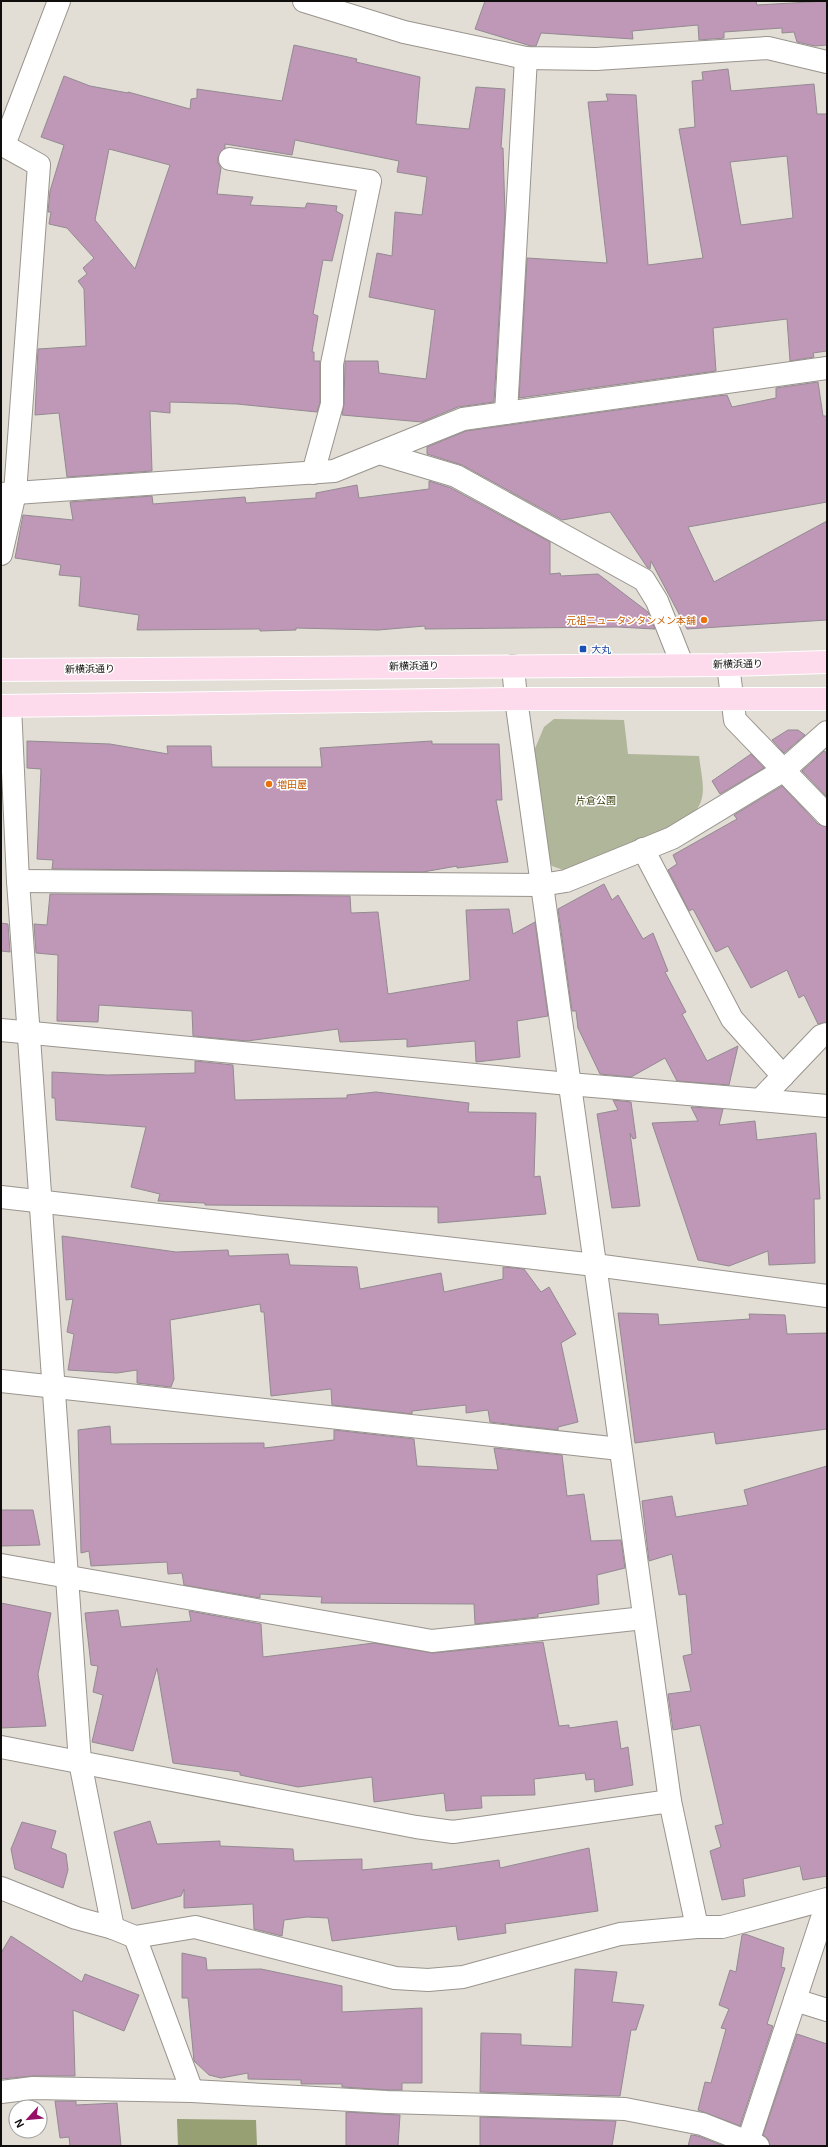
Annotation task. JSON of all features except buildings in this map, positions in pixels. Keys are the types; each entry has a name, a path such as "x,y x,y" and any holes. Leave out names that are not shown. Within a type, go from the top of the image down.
{"main road":[{"name":"新横浜通り","path":"1,670 682,664 728,665 827,662"},
{"path":"6,706 516,699 827,698"}],"street":[{"path":"1,554 39,165 3,144 59,1"},
{"path":"304,1 333,6 404,32 526,58 596,59 768,48 827,62"},
{"path":"506,413 526,58"},
{"path":"230,159 370,181 332,364 332,404 312,473"},
{"path":"8,494 334,471 463,419 827,368"},
{"path":"379,453 456,476 644,580 657,601 682,664"},
{"path":"728,665 735,720 827,815"},
{"path":"513,666 516,699 541,885 670,1801 697,1927"},
{"path":"6,706 80,1762 113,1928"},
{"path":"18,881 541,885 566,881 672,838 784,770 827,732"},
{"path":"643,849 732,1019 783,1076"},
{"path":"1,1030 29,1034 569,1084 827,1106"},
{"path":"760,1100 821,1036 827,1034"},
{"path":"1,1197 41,1203 595,1265 827,1296"},
{"path":"1,1381 620,1449"},
{"path":"1,1565 432,1641 644,1618"},
{"path":"1,1747 416,1827 453,1832 670,1801"},
{"path":"1,1888 76,1918 113,1928 135,1937 196,1928 395,1978 428,1980 463,1977 620,1934 697,1927 722,1927 827,1899"},
{"path":"1,2092 33,2088 192,2092 387,2102 625,2109 702,2124 720,2139 753,2144 795,2000 827,1903"},
{"path":"135,1937 192,2092"},
{"path":"795,2000 827,2010"}],"green space":[{"name":"片倉公園","path":"554,719 624,720 628,754 699,756 703,787 700,803 696,810 689,818 679,825 566,871 552,866 545,854 534,751 544,727"},
{"path":"177,2119 256,2120 257,2146 178,2146"}],"place":[{"name":"元祖ニュータンタンメン本舗","path":"704,620"},
{"name":"大丸","path":"583,649"},
{"name":"増田屋","path":"269,784"}]}
